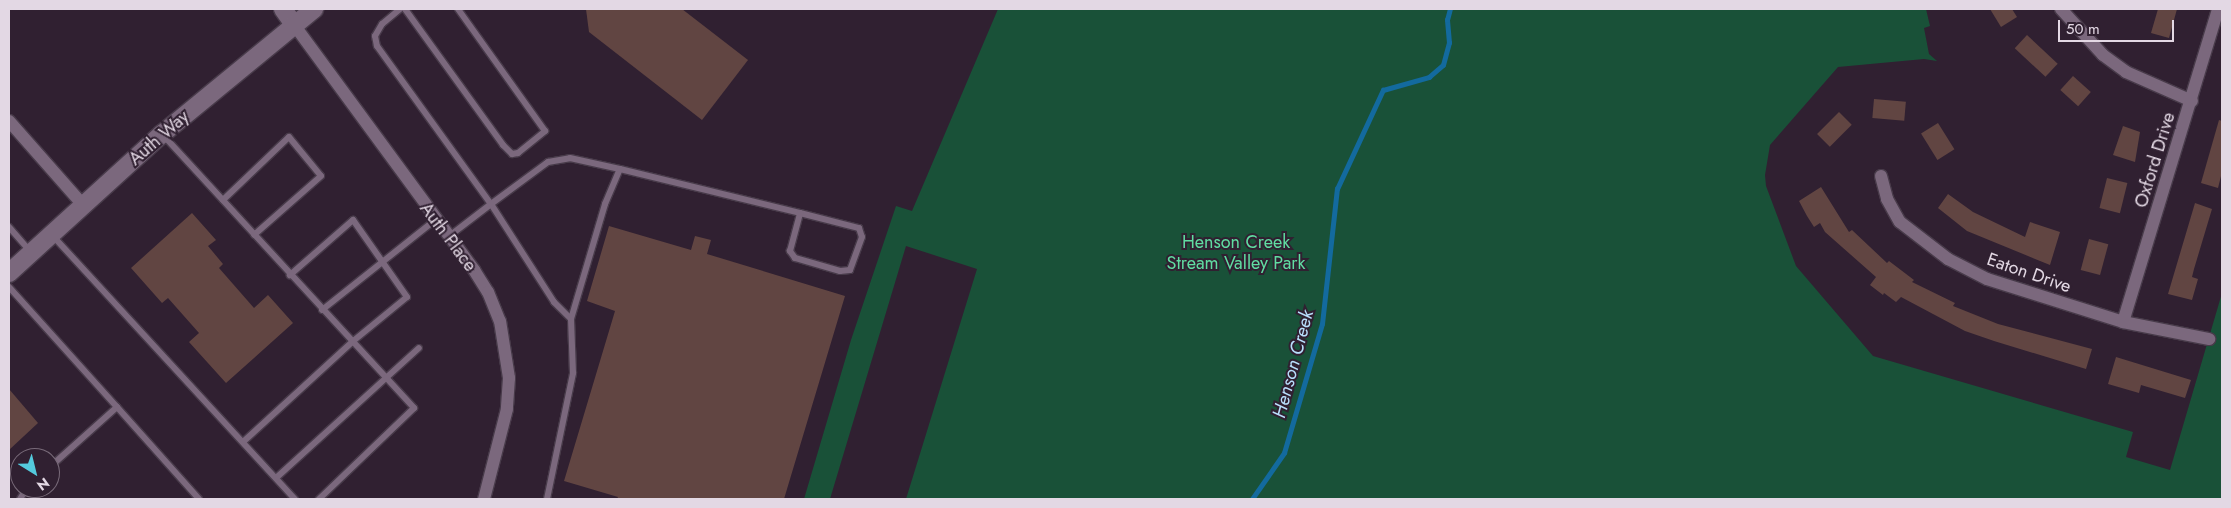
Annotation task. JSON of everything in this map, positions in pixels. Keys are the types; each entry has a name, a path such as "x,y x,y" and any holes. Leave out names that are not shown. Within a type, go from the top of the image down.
{"street":[{"name":"Auth Place","path":"283,9 488,292 500,321 506,354 507,409 484,499"},
{"name":"Auth Way","path":"9,273 162,134 314,9"},
{"path":"2061,9 2103,55 2126,72 2192,101"},
{"name":"Oxford Drive","path":"2123,322 2192,101 2218,9"},
{"path":"9,121 84,205"},
{"name":"Eaton Drive","path":"1881,176 1887,200 1900,222 1948,259 1987,279 2123,322 2209,339"}],"lane":[{"path":"400,9 382,24 375,36 377,46 491,204 554,302 571,319"},
{"path":"405,9 503,145 512,154 518,153 545,131 458,9"},
{"path":"162,134 414,408 319,499"},
{"path":"223,200 289,137 321,176 254,235"},
{"path":"448,237 548,162 570,158 620,169 800,213 859,228 862,237 850,270 840,271 795,258 790,251 800,213"},
{"path":"547,499 572,373 571,319 605,204 620,169"},
{"path":"243,442 352,342 407,297 353,220 290,274"},
{"path":"322,310 435,220"},
{"path":"9,227 31,252"},
{"path":"52,234 295,499"},
{"path":"9,287 199,499"},
{"path":"276,478 419,348"},
{"path":"60,458 117,407"}],"green space":[{"name":"Henson Creek Stream Valley Park","path":"998,9 1926,9 1930,26 1924,28 1929,54 1937,61 1924,59 1838,67 1770,145 1765,175 1766,186 1796,266 1873,356 2133,432 2126,457 2170,470 2222,293 2222,499 906,499 977,269 906,246 830,499 804,499 851,340 896,206 912,211"}],"building":[{"path":"586,9 682,9 748,60 702,120 589,32"},
{"path":"1990,9 2012,9 2017,17 2001,27"},
{"path":"2158,9 2177,9 2169,38 2151,33"},
{"path":"2027,35 2058,64 2045,77 2015,48"},
{"path":"2073,76 2091,92 2078,106 2060,90"},
{"path":"1874,99 1906,102 1904,121 1872,118"},
{"path":"1839,112 1852,125 1830,147 1817,134"},
{"path":"2219,120 2222,121 2222,172 2218,188 2201,183"},
{"path":"1938,123 1954,149 1937,160 1921,134"},
{"path":"2123,126 2140,132 2135,162 2113,155"},
{"path":"2107,178 2127,183 2120,213 2100,208"},
{"path":"1821,187 1849,232 1852,230 1887,263 1889,261 1914,280 1912,282 1955,303 1953,306 1998,324 2092,349 2086,369 1965,331 1901,297 1896,302 1884,293 1883,295 1870,285 1876,277 1825,232 1820,223 1814,227 1807,216 1799,201"},
{"path":"1948,194 1973,212 2025,237 2030,222 2060,232 2050,265 1967,231 1938,208"},
{"path":"2195,203 2212,209 2192,277 2198,279 2192,300 2168,294"},
{"path":"192,213 216,240 208,246 223,264 219,268 254,308 268,295 293,323 226,383 189,342 199,333 168,298 162,303 131,268"},
{"path":"609,226 691,250 695,236 711,240 707,254 845,296 784,499 617,499 618,497 564,481 615,311 587,301"},
{"path":"2089,239 2108,244 2100,275 2081,270"},
{"path":"2116,357 2191,380 2185,398 2141,385 2139,393 2108,384"},
{"path":"9,389 38,423 9,450"}],"waterway":[{"name":"Henson Creek","path":"1252,499 1284,453 1322,324 1337,189 1383,90 1429,77 1443,65 1449,43 1447,20 1450,9"}]}
